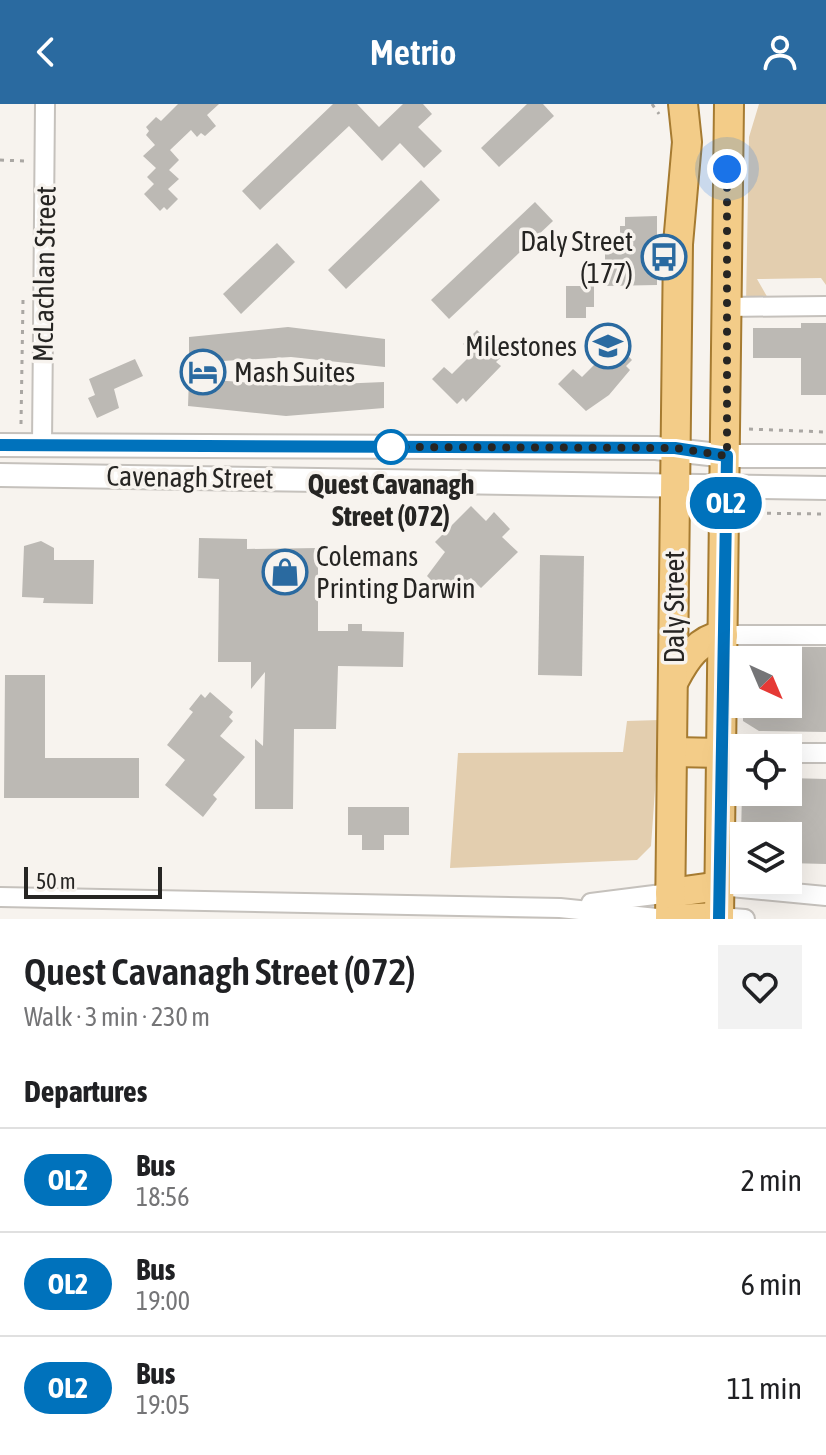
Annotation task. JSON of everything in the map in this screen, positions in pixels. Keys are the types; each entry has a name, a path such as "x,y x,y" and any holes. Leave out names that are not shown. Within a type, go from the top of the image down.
{"main road":[{"name":"Daly Street","path":"671,912 673,487 678,244 687,142 683,104"},
{"name":"Daly Street","path":"729,104 723,635 731,734"},
{"path":"674,680 696,648 711,637 723,635"},
{"path":"673,752 730,753"},
{"name":"Daly Street","path":"728,918 720,886 730,784"},
{"path":"671,912 720,886"},
{"path":"671,912 728,918"}],"street":[{"name":"McLachlan Street","path":"42,445 45,104"},
{"path":"726,307 826,306"},
{"name":"Cavenagh Street","path":"0,445 675,448 727,456 826,456"},
{"path":"42,445 42,475"},
{"path":"494,447 495,483"},
{"name":"Cavenagh Street","path":"0,475 826,488"},
{"path":"723,635 826,635"},
{"path":"802,753 826,753"},
{"path":"720,886 826,896"},
{"path":"0,897 671,912"},
{"path":"560,908 671,912"}],"path":[{"path":"0,160 26,161"},
{"path":"749,429 826,432"},
{"path":"743,513 826,514"}],"shaded area":[{"path":"759,104 826,104 826,285 821,278 757,279 769,300 746,304 749,137"},
{"path":"660,720 651,846 637,860 450,868 458,753 623,752 627,721"}],"building":[{"path":"178,104 219,104 207,115 216,126 205,136 201,133 197,137 191,130 170,150 179,160 169,170 179,179 168,189 178,199 167,210 164,207 160,211 144,194 154,184 147,177 156,168 143,156 155,145 146,135 149,131 146,127 156,117 161,121"},
{"path":"333,104 357,104 379,127 403,104 423,104 432,114 418,127 442,151 424,168 400,143 382,161 349,126 260,210 242,191"},
{"path":"527,104 543,104 554,116 499,167 481,148"},
{"path":"421,180 440,200 346,289 328,270"},
{"path":"535,202 553,221 449,319 431,300"},
{"path":"657,216 657,285 605,286 605,249 620,249 620,226 625,226 625,217"},
{"path":"277,243 295,262 241,314 223,294"},
{"path":"566,286 594,286 594,307 586,307 586,318 566,318"},
{"path":"801,323 826,323 826,395 801,395 801,358 753,358 753,328 801,328"},
{"path":"288,327 385,339 385,367 291,357 189,363 189,337"},
{"path":"477,330 503,355 496,362 501,366 466,402 463,398 457,404 432,379 444,367 452,374 473,353 463,344"},
{"path":"607,334 632,360 626,366 630,370 609,395 586,411 558,384 573,369 582,377 602,357 593,348"},
{"path":"135,359 143,376 114,389 119,408 97,418 88,398 95,395 89,379"},
{"path":"189,378 290,386 384,382 384,408 286,416 188,406"},
{"path":"471,506 486,521 494,512 510,529 502,537 518,552 481,588 471,578 446,595 427,576 445,552 435,542"},
{"path":"199,538 247,539 247,549 318,548 318,631 348,631 348,624 362,624 362,631 404,632 403,667 338,666 336,729 294,729 293,809 255,809 255,739 263,746 265,672 251,689 251,662 218,662 219,579 198,578"},
{"path":"41,541 54,548 54,560 94,560 93,604 43,603 44,598 22,597 24,546"},
{"path":"540,555 584,556 582,676 538,675"},
{"path":"802,647 826,647 826,732 759,731 743,718 802,718"},
{"path":"5,675 45,675 45,758 139,758 139,798 4,798"},
{"path":"210,692 233,712 229,717 233,721 220,736 245,757 213,795 217,799 203,817 165,785 185,760 167,745 193,712 189,709 201,694 205,698"},
{"path":"802,778 826,779 826,864 802,863 802,822 741,822 742,806 802,806"},
{"path":"348,807 409,807 409,835 384,835 384,850 362,850 362,835 348,835"}],"bus line":[{"name":"OL2","path":"0,445 675,448 727,456 719,919"}],"place":[{"name":"Daly Street (177)","path":"664,257"},
{"name":"Milestones","path":"608,346"},
{"name":"Mash Suites","path":"203,372"},
{"name":"Quest Cavanagh Street (072)","path":"391,447"},
{"name":"Colemans Printing Darwin","path":"285,572"}],"route":[{"path":"391,447 675,448 727,456 727,169"}]}
